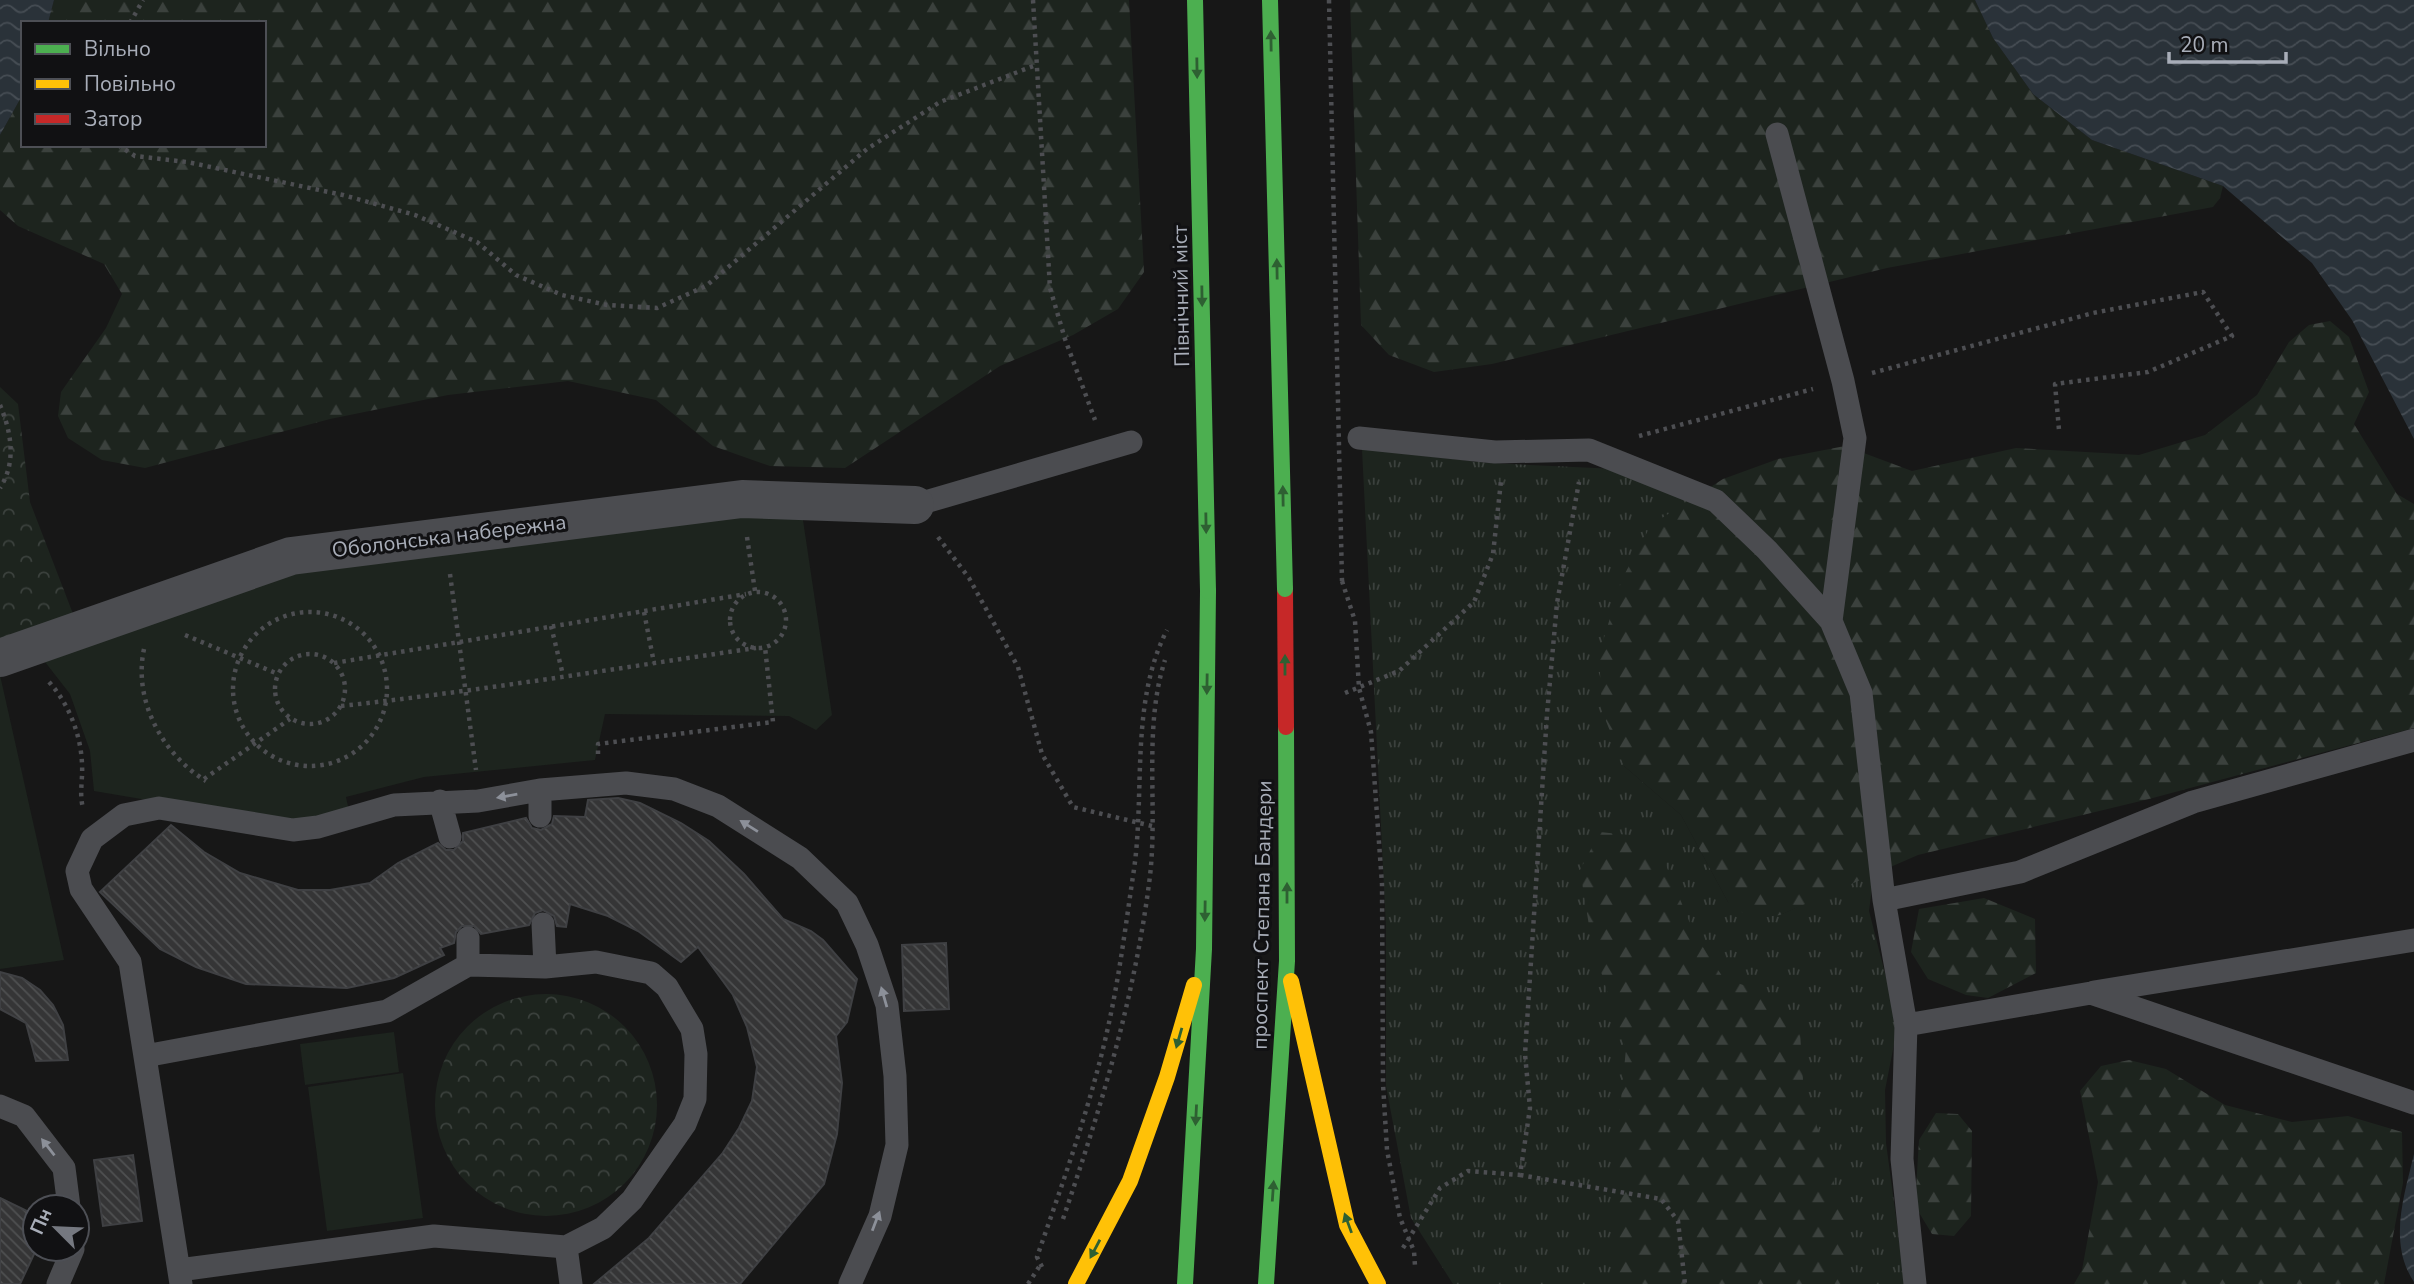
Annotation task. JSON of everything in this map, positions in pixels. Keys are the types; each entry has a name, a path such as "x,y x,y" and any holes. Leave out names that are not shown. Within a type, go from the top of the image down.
{"main road":[{"name":"Північний міст","path":"1195,0 1208,591 1204,949"},
{"name":"проспект Степана Бандери","path":"1266,1284 1287,961 1285,589 1270,0"},
{"path":"1076,1284 1130,1181 1167,1077 1204,949"},
{"path":"1185,1284 1204,949"},
{"path":"1287,961 1326,1143 1347,1225 1378,1284"}],"street":[{"name":"Оболонська набережна","path":"7,656 147,616 291,555 742,499 915,505"}],"lane":[{"path":"1777,134 1843,381 1855,438 1831,621"},
{"path":"1359,438 1495,452 1588,450 1716,501 1767,550 1831,621 1861,693 1884,900 1906,1024 1902,1158 1915,1284"},
{"path":"915,505 1102,448 1130,442"},
{"path":"1884,900 2020,872 2193,802 2414,740"},
{"path":"145,1056 387,1011 468,965 545,967 596,962 651,973 667,987 692,1029 696,1054 695,1099 685,1124 645,1184 603,1228 566,1247 434,1236 180,1277 130,962 81,889 78,871 92,839 124,814 142,808 159,808 293,830 318,827 394,805 478,801 540,790 626,783 674,789 718,806 800,858 847,903 867,945 887,1004 895,1076 897,1145 880,1216 850,1284"},
{"path":"540,790 540,816"},
{"path":"440,802 450,837"},
{"path":"542,924 545,967"},
{"path":"468,938 468,965"},
{"path":"1906,1024 2414,940"},
{"path":"2091,993 2414,1103"},
{"path":"0,1106 24,1116 64,1168 67,1193"},
{"path":"566,1247 571,1284"},
{"path":"58,1284 67,1263"}],"path":[{"path":"131,21 143,0"},
{"path":"1033,0 1051,288 1065,339 1090,401 1102,448"},
{"path":"1329,0 1342,581 1355,621 1359,688 1371,732 1382,884 1383,1084 1387,1150 1400,1218 1414,1251 1413,1276"},
{"path":"121,147 135,156 187,162 343,195 415,215 477,242 516,275 562,295 607,304 656,308 706,286 867,149 940,102 1036,65"},
{"path":"1520,1175 1530,1108 1525,1054 1547,714 1558,603 1577,491 1588,450 2093,313 2203,292 2232,336 2148,372 2055,384 2059,430"},
{"path":"0,405 10,429 10,458 0,488"},
{"path":"1345,693 1399,671 1474,602 1493,554 1495,541 1502,487 1495,452"},
{"path":"742,499 755,592"},
{"path":"915,505 969,578 1018,667 1042,754 1073,807 1152,826"},
{"path":"446,536 457,641 476,775 465,776"},
{"path":"334,663 755,592 773,596 785,610 785,628 780,637 765,647 563,674 465,692 341,706"},
{"path":"746,594 733,607 730,625 740,641 756,648"},
{"path":"316,611 340,617 372,643 382,657 388,701 380,723 364,745 342,760 315,766 289,764 265,752 245,729 234,708 232,683 239,658 248,641 270,622 292,613 316,611"},
{"path":"644,612 654,663"},
{"path":"213,785 203,780 175,755 144,701 140,666 147,616 278,674"},
{"path":"1047,1274 1037,1257 1064,1179 1110,1018 1134,871 1142,739 1154,655 1171,624"},
{"path":"551,626 563,674"},
{"path":"599,764 598,744 773,722 765,647"},
{"path":"1059,1229 1106,1094 1142,936 1152,826 1156,700 1168,653"},
{"path":"303,654 326,657 334,663 345,684 341,706 324,722 301,724 290,719 282,712 275,694 278,674 284,665 303,654"},
{"path":"7,656 35,667 58,692 77,730 82,764 80,796"},
{"path":"203,780 290,719"},
{"path":"1400,1254 1440,1188 1468,1171 1520,1175 1661,1199 1678,1221 1685,1284"}],"green space":[{"path":"54,0 1129,0 1144,272 1118,309 1073,335 1000,366 845,468 770,466 713,446 656,400 568,381 448,395 330,419 145,468 102,460 68,438 58,416 61,392 106,328 122,294 104,264 18,226 0,210 0,135 21,98 21,147 266,147 266,21 49,21"},
{"path":"1350,0 1975,0 1993,38 2033,94 2092,140 2223,186 2220,198 2213,207 1887,268 1492,364 1434,372 1389,355 1361,325"},
{"path":"2330,321 2349,337 2369,392 2354,424 2397,494 2414,504 2414,728 2149,799 1918,855 1780,915 1751,919 1728,902 1681,815 1624,766 1602,711 1599,654 1622,579 1651,525 1723,479 1778,459 1845,446 1912,471 2016,448 2139,455 2205,435 2257,395 2289,342 2309,325"},
{"path":"0,387 18,404 30,502 75,619 0,649"},
{"path":"1362,449 1489,463 1617,469 1693,498 1624,766 1681,815 1728,902 1780,915 1874,872 1869,911 1898,1024 1885,1090 1886,1143 1905,1284 1453,1284 1411,1218 1386,1086 1386,926"},
{"path":"752,504 803,520 832,715 816,730 789,716 605,714 595,760 424,777 346,797 349,811 288,824 94,791 90,751 70,694 45,662 293,565"},
{"path":"0,675 64,960 0,969"},
{"path":"1600,832 1646,837 1665,863 1694,933 1724,979 1779,996 1800,1032 1803,1080 1847,1226 1848,1284 1614,1284 1614,1169 1626,1049 1592,944 1580,870"},
{"path":"1984,898 2035,919 2036,973 1988,998 1966,995 1928,979 1911,952 1919,909"},
{"path":"546,994 568,996 598,1007 616,1019 632,1035 644,1053 652,1073 657,1105 655,1127 644,1157 632,1175 616,1191 598,1203 578,1211 546,1216 524,1214 494,1203 476,1191 460,1175 448,1157 440,1137 435,1105 437,1083 448,1053 460,1035 476,1019 494,1007 514,999"},
{"path":"394,1032 399,1072 305,1085 300,1044"},
{"path":"2129,1060 2166,1069 2225,1105 2292,1122 2348,1116 2402,1132 2403,1183 2384,1284 2074,1284 2082,1270 2098,1182 2080,1091 2101,1066"},
{"path":"403,1073 423,1218 327,1231 308,1087"},
{"path":"1936,1113 1958,1114 1972,1131 1971,1216 1954,1236 1932,1234 1915,1206 1919,1140"}],"water":[{"path":"0,0 54,0 49,21 21,21 21,98 0,135"},
{"path":"1975,0 2414,0 2414,439 2352,320 2312,263 2223,186 2092,140 2033,94 1993,38"},
{"path":"2414,1154 2414,1282 2402,1251 2400,1219"}],"building":[{"path":"618,798 640,803 681,823 709,841 744,874 783,919 811,931 823,940 857,979 847,1022 836,1036 842,1083 837,1134 824,1184 740,1284 594,1284 649,1238 722,1154 752,1101 757,1067 747,1027 733,995 698,947 681,962 638,931 608,916 570,904 566,927 557,926 554,916 543,910 535,913 529,925 481,934 474,926 462,926 456,932 454,943 440,948 444,955 394,978 347,988 246,984 196,967 160,949 100,892 171,825 204,852 240,873 298,890 330,890 370,883 398,863 438,843 446,850 454,850 463,841 463,833 526,818 532,828 541,830 552,824 554,816 585,817 588,800"},
{"path":"946,943 949,1009 904,1011 902,945"},
{"path":"0,972 22,978 40,990 53,1005 63,1025 68,1060 36,1061 26,1023 0,1009"},
{"path":"133,1155 142,1221 103,1226 94,1160"},
{"path":"0,1198 21,1208 21,1263 30,1263 20,1284 0,1284"}],"traffic: fast":[{"path":"1195,0 1208,591"},
{"path":"1270,0 1285,589"},
{"path":"1185,1284 1204,949 1208,591"},
{"path":"1266,1284 1287,961 1286,727"}],"traffic: slow":[{"path":"1291,981 1347,1225 1378,1284"},
{"path":"1076,1284 1130,1181 1167,1077 1194,985"}],"traffic: jam":[{"path":"1285,589 1286,727"}]}
